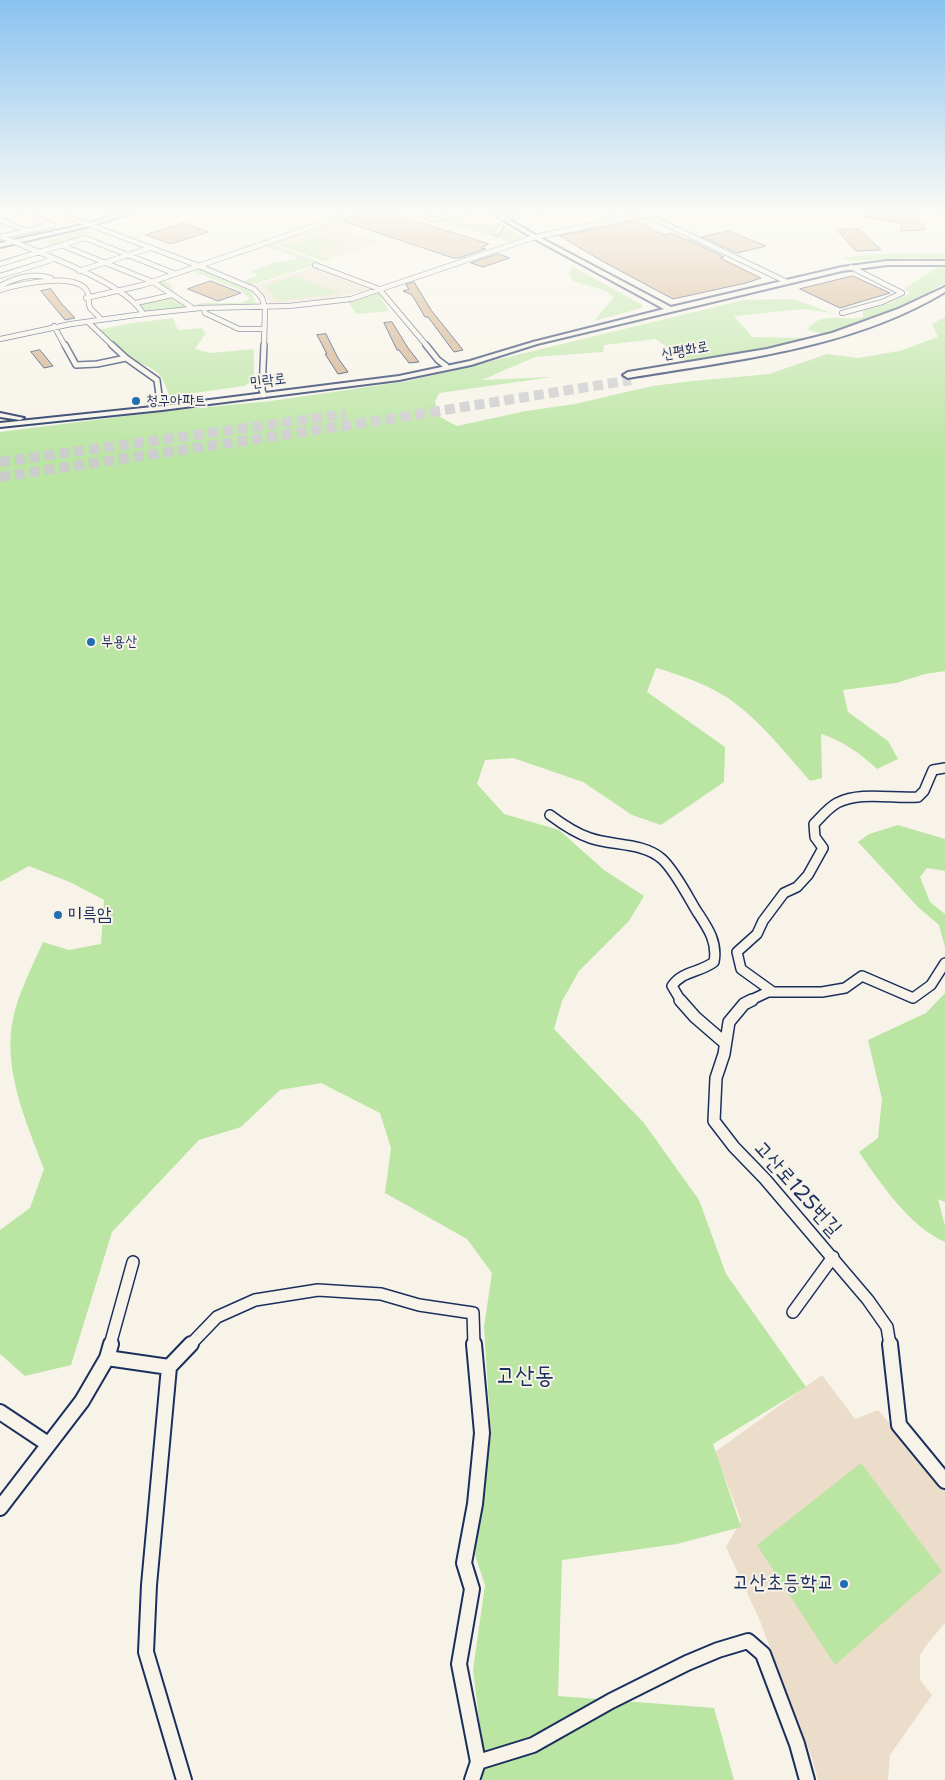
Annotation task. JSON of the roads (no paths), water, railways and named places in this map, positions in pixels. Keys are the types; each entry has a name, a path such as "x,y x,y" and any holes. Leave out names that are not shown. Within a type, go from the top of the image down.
{"highway":[{"name":"신평화로","path":"935,295 876,322 814,342 630,378 776,356 826,345 881,328 945,298"}],"main road":[{"path":"644,295 670,309"},
{"name":"민락로","path":"0,426 162,408 404,372 507,348 535,344 730,295"},
{"name":"민락로","path":"0,420 263,392"},
{"path":"0,415 20,418"}],"street":[{"path":"87,295 86,298 90,309 101,319"},
{"path":"86,298 102,295"},
{"path":"124,295 136,303 142,312 141,315"},
{"path":"136,303 172,295"},
{"path":"172,295 190,308"},
{"path":"259,295 265,308 263,392"},
{"path":"0,339 54,326 190,308 265,308 330,303 363,295"},
{"path":"386,295 438,360 446,366"},
{"path":"844,312 882,302 897,295"},
{"path":"204,308 205,313 239,329 264,329"},
{"path":"88,322 126,358 144,368 157,380 160,403"},
{"path":"54,326 76,365 97,364 126,358"},
{"path":"774,992 741,968 737,952 757,934 763,921 784,894 797,887 808,875 823,848 814,838 812,830 814,824 838,802 859,797 902,799 918,797 924,790 933,770 945,768"},
{"path":"550,815 566,827 590,838 646,850 662,859 670,869 711,932 716,950 714,962 706,968 678,977 672,986 682,1004 726,1043"},
{"name":"고산로125번길","path":"945,963 932,985 912,998 895,993 875,981 862,976 845,988 822,992 768,992 744,1004 729,1022 726,1043 716,1078 714,1121 734,1147 765,1179 798,1220 833,1257 887,1327 894,1371 899,1425 945,1481"},
{"path":"793,1312 833,1257"},
{"path":"0,1508 82,1401 107,1358 133,1262"},
{"path":"184,1780 146,1652 148,1585 168,1367 217,1317 254,1300 318,1290 381,1294 419,1305 473,1313 475,1368 480,1395 482,1433 475,1504 464,1563 472,1588 459,1664 478,1762 472,1780"},
{"path":"107,1358 168,1367"},
{"path":"0,1412 48,1444"},
{"path":"478,1762 533,1745 610,1701 661,1676 718,1650 748,1641 763,1654 797,1744 807,1780"}],"tunnel":[{"path":"0,477 383,420 631,380"},
{"path":"0,462 346,414"}],"place":[{"name":"청구아파트","path":"136,401"},
{"name":"부용산","path":"91,642"},
{"name":"미륵암","path":"58,915"},
{"name":"고산초등학교","path":"844,1584"}],"district":[{"name":"고산동","path":"525,1377"}]}
